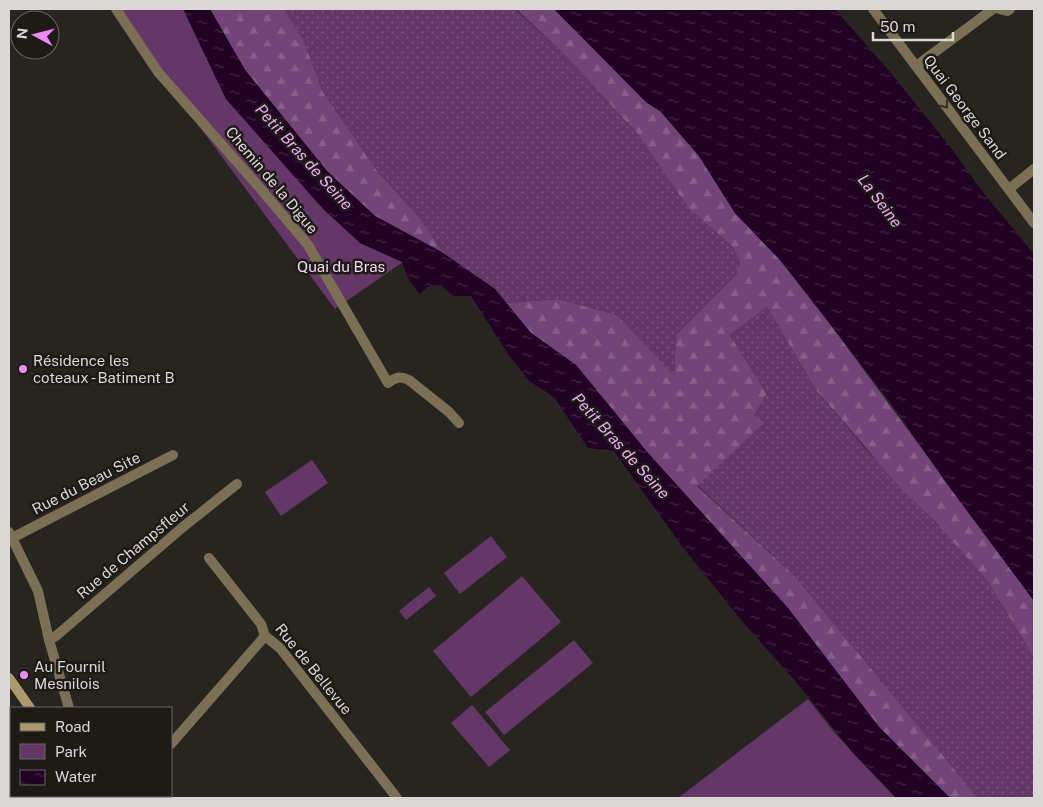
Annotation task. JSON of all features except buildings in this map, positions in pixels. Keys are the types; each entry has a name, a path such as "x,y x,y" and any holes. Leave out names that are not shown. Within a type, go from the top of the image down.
{"main road":[{"path":"9,678 29,707"}],"street":[{"name":"Chemin de la Digue","path":"116,9 158,72 308,245 388,383 395,377 409,380 449,412 459,423"},
{"name":"Quai George Sand","path":"873,9 1034,223"},
{"path":"916,66 993,9"},
{"path":"999,9 1007,11 1010,9"},
{"path":"1009,189 1034,170"},
{"name":"Rue du Beau Site","path":"10,535 173,455"},
{"name":"Rue de Champsfleur","path":"50,640 237,484"},
{"path":"10,535 38,591 69,707"},
{"name":"Rue de Bellevue","path":"209,558 261,624 265,636 280,648 397,798"},
{"path":"172,743 265,636"}],"green space":[{"name":"Quai du Bras","path":"112,9 183,9 226,99 360,243 403,262 335,309"},
{"path":"210,9 284,9 303,39 323,92 378,172 420,218 443,253 375,216 327,171 245,70"},
{"path":"284,9 518,9 517,11 561,51 636,132 689,209 733,247 740,263 736,275 676,335 674,377 617,315 558,299 506,303 495,289 443,253 420,218 378,172 323,92 303,39"},
{"path":"518,9 554,9 646,102 661,112 699,156 735,213 780,260 827,320 1034,601 1034,658 988,582 934,520 903,491 816,390 767,307 730,335 767,394 754,415 764,423 697,486 794,575 978,798 950,798 879,727 788,608 648,453 576,365 531,333 506,303 558,299 617,315 674,376 676,335 736,275 740,263 733,247 689,209 636,132 561,51"},
{"path":"767,307 816,390 864,447 934,520 988,582 1034,658 1034,798 978,798 794,575 697,485 763,423 754,415 767,394 730,335"},
{"path":"312,460 328,483 281,516 265,492"},
{"path":"491,536 507,557 460,594 444,573"},
{"path":"522,576 561,622 471,697 433,651"},
{"path":"429,587 436,596 406,620 399,611"},
{"path":"574,640 593,663 504,735 485,712"},
{"path":"808,699 834,732 896,798 678,798"},
{"path":"472,705 510,750 489,767 451,723"}],"water":[{"name":"Petit Bras de Seine","path":"183,9 210,9 245,70 327,171 375,216 440,251 495,289 531,333 576,365 648,453 788,608 879,727 950,798 896,798 852,752 798,684 741,620 681,545 614,451 588,448 554,397 529,381 508,354 471,296 453,296 441,285 428,287 419,294 408,278 402,262 360,243 323,209 226,99"},
{"name":"La Seine","path":"554,9 835,9 890,72 951,148 982,191 1034,254 1034,601 947,484 893,406 827,320 780,260 735,213 699,156 661,112 646,102"}],"place":[{"name":"Résidence les coteaux - Batiment B","path":"23,369"},
{"name":"Au Fournil Mesnilois","path":"24,675"}]}
